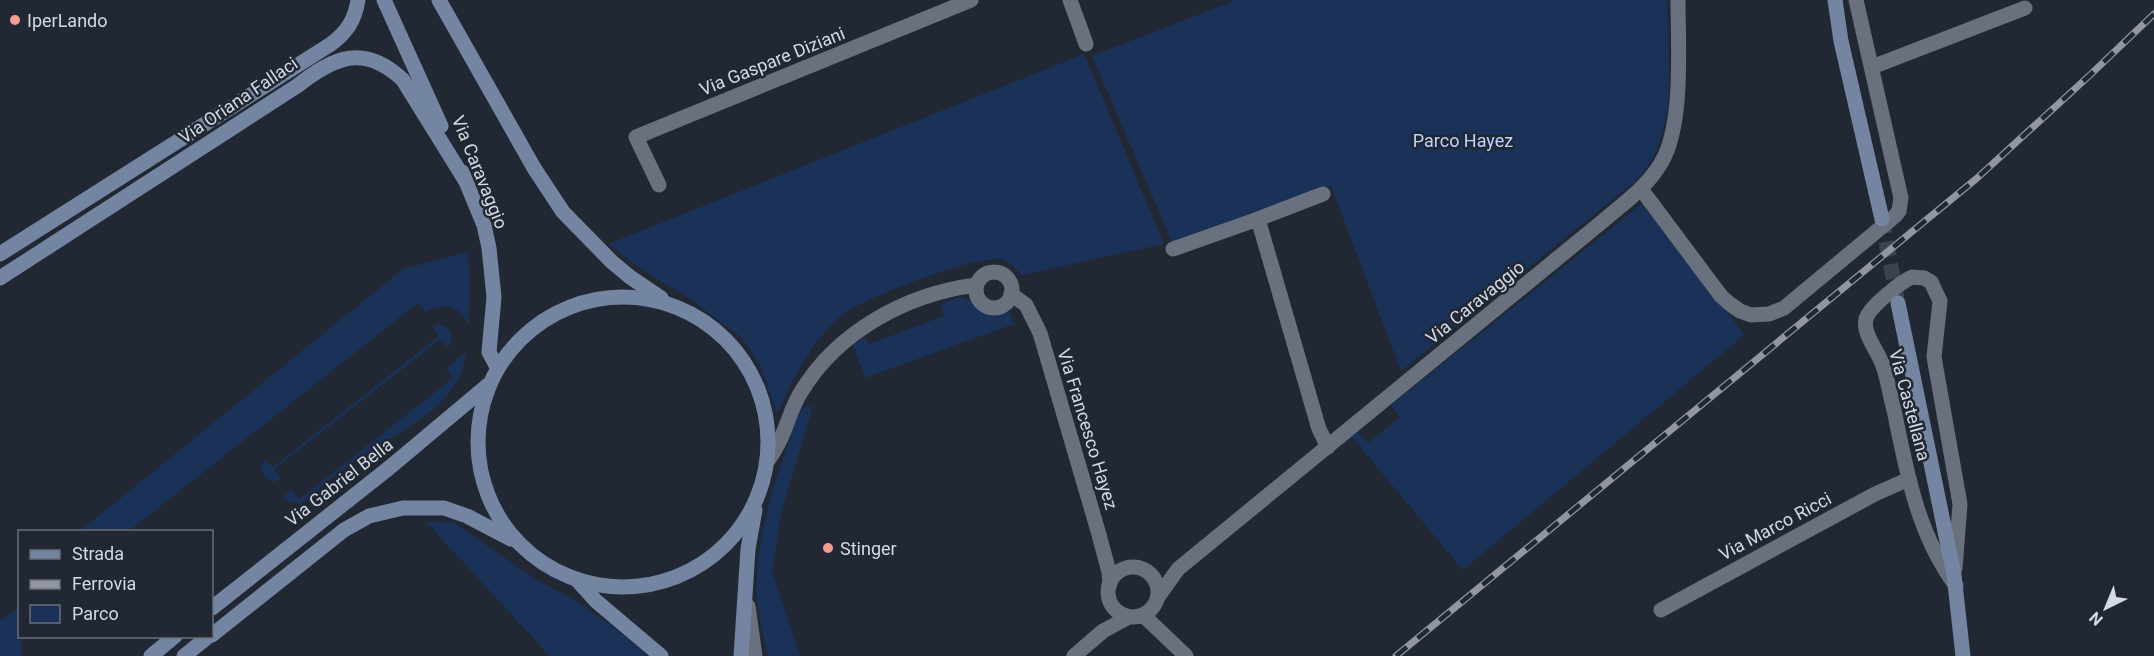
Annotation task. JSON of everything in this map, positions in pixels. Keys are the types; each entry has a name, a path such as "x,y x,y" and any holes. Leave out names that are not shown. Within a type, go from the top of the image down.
{"street":[{"name":"Via Oriana Fallaci","path":"0,254 331,44 354,18 358,0"},
{"name":"Via Caravaggio","path":"384,0 484,225 494,297 489,352 497,367"},
{"path":"439,0 534,168 563,212 630,278 672,305 708,324 738,353 750,371 765,410 768,430 767,462 749,543 741,656"},
{"name":"Via Gaspare Diziani","path":"659,185 636,137 972,0"},
{"path":"1070,0 1086,44"},
{"name":"Via Caravaggio","path":"1074,656 1103,631 1136,616 1155,604 1178,569 1641,189 1661,164 1671,141 1677,81 1678,0"},
{"path":"1835,0 1841,41 1882,219"},
{"path":"1641,189 1721,296 1740,311 1751,315 1769,314 1784,308 1899,211 1901,198 1856,0"},
{"path":"1872,67 2025,8"},
{"name":"Via Oriana Fallaci","path":"0,278 320,69 348,57 377,62 390,68 403,80 465,180"},
{"path":"1173,249 1323,194"},
{"path":"1258,219 1319,429 1328,447"},
{"path":"996,272 1006,277 1012,288 1011,294 1000,307 989,307 979,301 975,290 976,285 986,273 996,272"},
{"name":"Via Castellana","path":"1918,276 1931,282 1940,301 1934,344 1934,367 1960,504 1955,581 1936,558 1923,528 1909,479 1883,365 1868,335 1865,323 1869,312 1879,302 1907,279 1918,276"},
{"path":"767,462 780,440 799,394 844,343 867,324 912,301 948,290 976,285"},
{"name":"Via Francesco Hayez","path":"1011,294 1026,305 1040,333 1098,531 1110,584"},
{"path":"672,305 628,296 584,301 543,319 510,349 488,385 478,426 479,468 493,508 517,542 555,571 577,580 604,586 632,587 659,583 685,574 709,560 729,542 746,520 758,495"},
{"name":"Via Castellana","path":"1898,303 1955,581 1963,656"},
{"name":"Via Gabriel Bella","path":"213,607 389,468 488,385"},
{"name":"Via Marco Ricci","path":"1661,610 1875,494 1909,479"},
{"path":"213,634 344,530 369,516 403,508 444,508 467,516 517,542"},
{"name":"Via Caravaggio","path":"1110,584 1120,571 1128,568 1136,568 1150,574 1156,571 1178,569"},
{"path":"1150,574 1155,581 1158,597"},
{"path":"577,580 596,601 661,656"},
{"path":"1110,584 1110,599 1113,607 1120,613 1136,616 1186,656"},
{"path":"746,586 755,656"},
{"name":"Via Caravaggio","path":"1103,631 1113,607"},
{"path":"151,656 173,638"},
{"path":"184,656 207,638"}],"green space":[{"name":"Parco Hayez","path":"1236,0 1667,0 1668,104 1659,144 1645,170 1633,183 1401,371 1331,186 1172,242 1092,56"},
{"path":"1084,54 1164,244 1022,275 1005,260 974,262 929,276 865,302 849,310 817,341 804,361 777,415 761,366 742,338 690,299 644,271 608,244"},
{"path":"1648,199 1744,335 1463,570 1351,436 1358,431 1368,443 1400,417 1391,405"},
{"path":"467,252 470,276 469,326 456,309 445,306 425,312 418,303 130,530 81,530 403,269"},
{"path":"959,297 993,314 1009,311 1014,324 865,378 853,344 865,337 869,344 944,316 941,304"},
{"path":"437,324 446,327 451,332 452,340 448,348 441,339 274,469 281,479 273,482 265,478 261,467 265,459 273,467 439,336 432,327"},
{"path":"466,352 461,371 452,388 425,416 351,463 301,504 289,502 283,497 291,490 299,499 453,378 446,368"},
{"path":"813,406 781,514 772,571 800,656 768,656 757,597 759,551 768,506 797,418 802,408"},
{"path":"425,521 454,523 537,580 571,598 610,624 648,656 550,656"},
{"path":"18,606 18,638 21,638 22,656 0,656 0,621"}],"tunnel":[{"path":"1882,219 1897,299"}],"railway":[{"path":"1396,656 1976,179 2154,14"}],"place":[{"name":"IperLando","path":"15,20"},
{"name":"Stinger","path":"828,548"}]}
